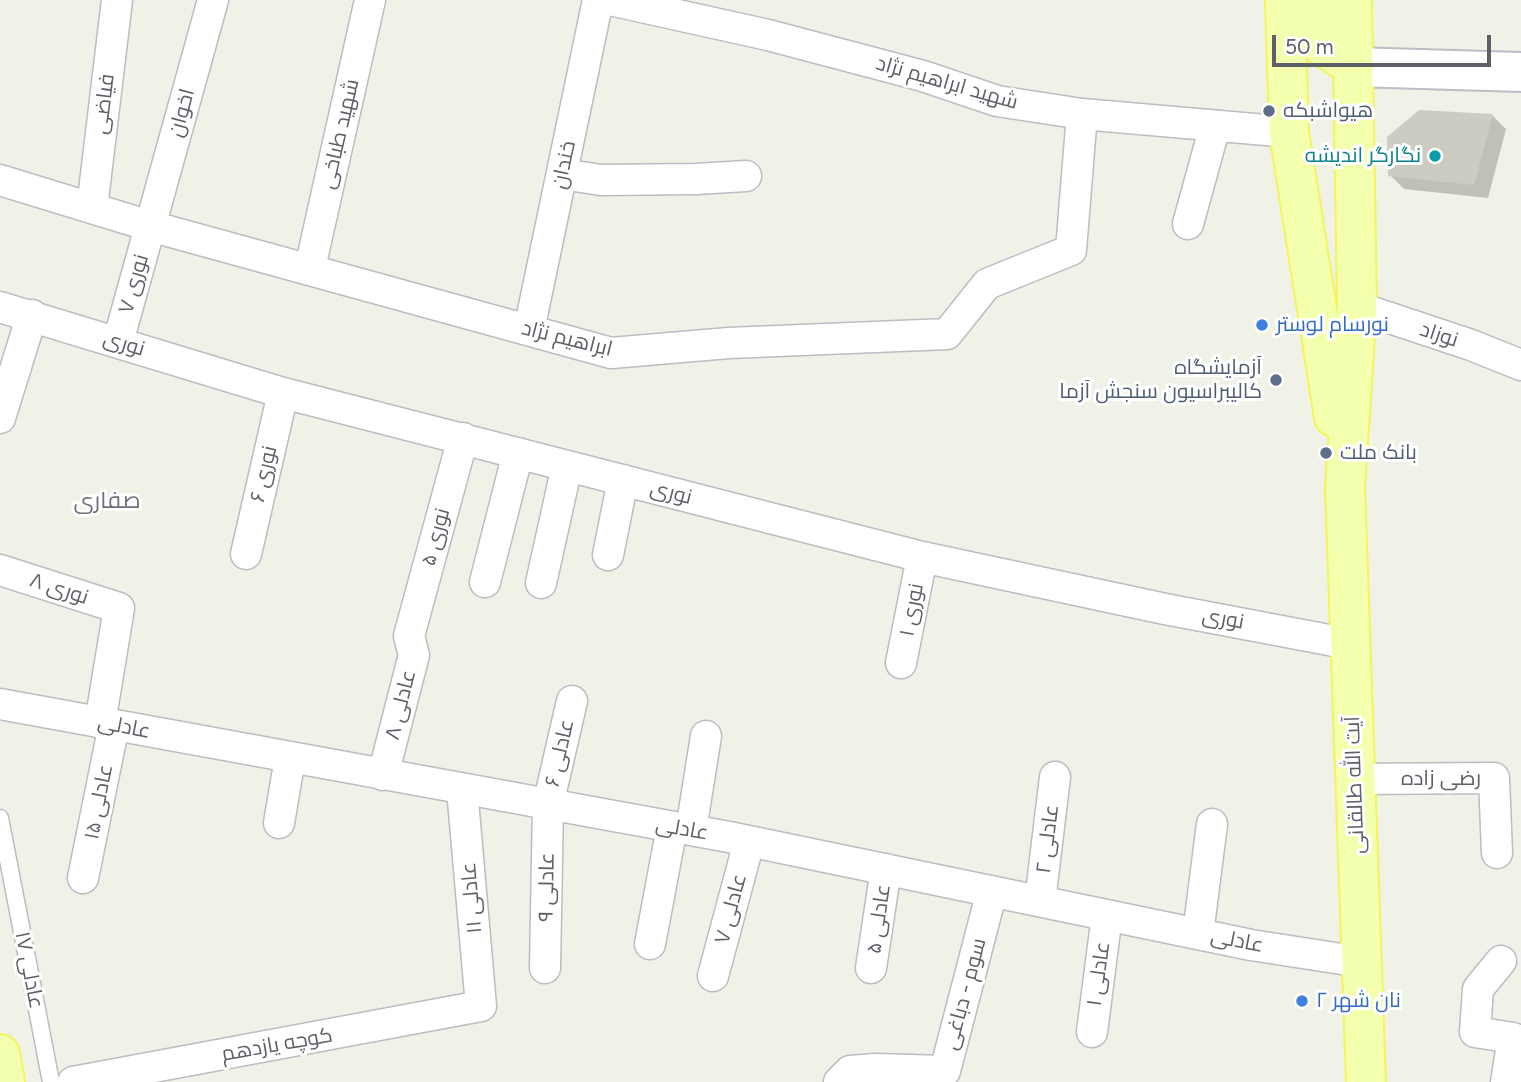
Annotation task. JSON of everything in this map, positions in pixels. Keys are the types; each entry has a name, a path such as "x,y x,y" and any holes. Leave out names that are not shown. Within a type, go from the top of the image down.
{"main road":[{"name":"آیت الله طالقانی","path":"1284,0 1289,132 1345,488"},
{"path":"1316,0 1318,43 1354,67 1521,72"},
{"name":"آیت الله طالقانی","path":"1352,0 1357,307 1345,488 1366,1082"},
{"path":"0,1054 5,1082"}],"street":[{"name":"فیاضی","path":"92,208 117,0"},
{"name":"اخوان","path":"150,226 213,0"},
{"name":"شهید طباخی","path":"310,268 370,0"},
{"name":"خندان","path":"529,330 598,0"},
{"name":"شهید ابراهیم نژاد","path":"610,0 820,48 923,76 997,101 1082,114 1289,132"},
{"name":"ابراهیم نژاد","path":"0,180 150,226 611,353 729,343 947,334 987,284 1071,250 1082,114"},
{"path":"1188,224 1215,126"},
{"path":"562,174 601,180 746,176"},
{"name":"نوری ۷","path":"118,342 150,226"},
{"name":"نوری","path":"0,307 283,393 922,557 1165,609 1350,644"},
{"name":"نوزاد","path":"1357,307 1471,345 1521,365"},
{"path":"0,418 32,315"},
{"name":"نوری ۶","path":"246,554 283,393"},
{"name":"نوری ۵","path":"409,636 463,438"},
{"path":"485,582 518,453"},
{"path":"541,583 568,466"},
{"path":"608,555 623,480"},
{"name":"نوری ۱","path":"901,663 922,557"},
{"name":"نوری ۸","path":"0,570 119,608"},
{"name":"عادلی ۱۵","path":"83,878 107,724 119,608"},
{"name":"عادلی ۸","path":"383,775 414,655 409,636"},
{"name":"عادلی ۶","path":"548,805 572,701"},
{"name":"عادلی","path":"0,704 682,829 1198,934 1361,962"},
{"path":"650,944 706,736"},
{"path":"279,824 290,758"},
{"name":"عادلی ۲","path":"1040,901 1055,777"},
{"name":"رضی زاده","path":"1355,779 1494,778 1497,853"},
{"name":"عادلی ۱۱","path":"463,789 481,1006"},
{"name":"عادلی ۹","path":"545,968 548,805"},
{"path":"1198,934 1212,824"},
{"name":"عادلی ۷","path":"713,976 749,842"},
{"name":"عادلی ۵","path":"872,968 886,869"},
{"name":"سوم - دباغی","path":"839,1082 850,1071 875,1069 946,1077 992,891"},
{"name":"عادلی ۱","path":"1092,1032 1107,915"},
{"path":"1501,961 1478,989 1475,1032 1513,1038 1506,1082"},
{"name":"کوچه یازدهم","path":"73,1082 147,1076 481,1006"}],"lane":[{"name":"عادلی ۱۷","path":"0,818 51,1082"}],"building":[{"name":"نگارگر اندیشه","path":"1419,110 1493,114 1474,185 1388,176 1387,137"}],"place":[{"name":"هیواشبکه","path":"1269,111"},
{"name":"نگارگر اندیشه","path":"1435,156"},
{"name":"نورسام لوستر","path":"1262,325"},
{"name":"آزمایشگاه کالیبراسیون سنجش آزما","path":"1276,380"},
{"name":"بانک ملت","path":"1326,453"},
{"name":"نان شهر ۲","path":"1302,1001"}],"district":[{"name":"صفاری","path":"107,501"}]}
